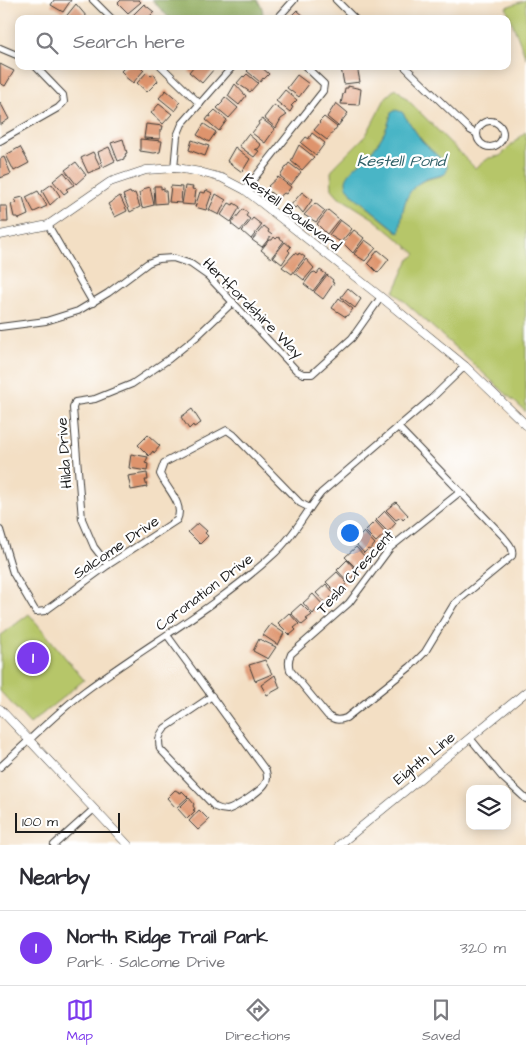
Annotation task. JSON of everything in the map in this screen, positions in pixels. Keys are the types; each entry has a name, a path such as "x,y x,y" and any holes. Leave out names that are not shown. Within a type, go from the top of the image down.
{"street":[{"path":"93,0 108,15"},
{"path":"281,15 294,0"},
{"path":"336,0 351,15"},
{"path":"0,48 15,54"},
{"path":"0,141 58,108 64,102 63,95 39,70"},
{"path":"165,70 200,104"},
{"path":"174,169 179,130 230,70"},
{"path":"245,190 324,91 324,84 310,70"},
{"path":"408,70 470,130 477,134 481,143 493,146 500,141 503,133 496,122 488,121 480,125 477,134"},
{"name":"Kestell Boulevard","path":"0,235 48,225 110,182 146,170 174,169 200,172 222,178 245,190 381,297 465,366 526,426"},
{"path":"48,225 93,303"},
{"name":"Hertfordshire Way","path":"0,327 46,321 69,314 93,303 148,262 173,258 191,264 208,276 297,371 303,374 312,374 352,338 381,297"},
{"name":"Hilda Drive","path":"108,565 94,547 82,519 73,408 76,402 95,399 132,384 169,359 195,338 233,302"},
{"name":"Coronation Drive","path":"0,766 85,692 232,590 294,534 321,493 432,398 465,366"},
{"name":"Tesla Crescent","path":"398,427 460,492 511,546 513,550 512,556 454,604 425,652 410,667 346,718 333,720 290,670 288,664 291,654 349,603 390,548 460,492"},
{"name":"Salcome Drive","path":"0,530 13,573 36,612 45,611 108,565 177,520 180,514 179,508 160,474 164,464 227,430 300,503 310,508"},
{"path":"167,635 212,696 266,771 266,782 263,788 237,806 227,810 215,807 160,749 158,741 160,734 165,728 212,696"},
{"name":"Eighth Line","path":"339,845 526,692"},
{"path":"0,709 128,845"},
{"path":"470,738 502,778 526,799"},
{"path":"54,845 94,808"}],"green space":[{"path":"152,0 257,0 263,15 166,15"},
{"path":"526,0 526,58 511,20 511,15 509,15 506,7"},
{"path":"396,88 475,168 489,158 500,156 526,131 526,412 394,292 408,261 416,254 374,219 339,197 332,189 331,172 366,135 386,97","holes":["402,112 426,145 444,162 441,176 419,183 408,195 399,233 353,195 347,183 350,173 380,140 387,127 391,113"]},
{"path":"29,614 84,680 30,724 0,691 0,636"}],"water":[{"name":"Kestell Pond","path":"396,110 402,112 422,141 447,165 445,174 422,181 411,191 405,204 400,233 353,195 347,187 346,181 354,168 377,144 387,127 391,113"}],"building":[{"path":"54,0 71,0 63,12 51,5"},
{"path":"121,0 139,0 141,2 128,13 118,3"},
{"path":"76,4 85,15 67,15"},
{"path":"144,4 154,12 151,15 133,15"},
{"path":"297,10 303,15 292,15"},
{"path":"0,64 14,71 5,86 0,83"},
{"path":"122,70 144,70 133,83"},
{"path":"191,70 213,70 202,83 189,72"},
{"path":"264,70 269,74 260,82 247,71"},
{"path":"341,70 358,70 360,82 344,84"},
{"path":"147,72 151,76 154,74 158,81 147,92 137,83"},
{"path":"247,74 258,83 250,92 237,83"},
{"path":"297,75 309,84 299,97 287,88"},
{"path":"235,84 246,96 239,105 228,96"},
{"path":"348,86 361,89 359,105 341,104 345,88 348,88"},
{"path":"166,90 180,102 175,111 159,98"},
{"path":"285,90 297,100 291,106 293,107 290,112 276,101"},
{"path":"225,97 238,108 229,118 217,108"},
{"path":"0,102 9,119 0,125"},
{"path":"336,103 348,113 338,126 327,117"},
{"path":"159,104 172,114 163,124 151,113"},
{"path":"274,105 287,115 281,119 276,128 264,118"},
{"path":"215,110 227,120 219,131 206,120 209,116 211,117 210,115"},
{"path":"324,117 337,127 327,140 314,130"},
{"path":"262,119 275,129 265,143 252,133 259,124 258,122"},
{"path":"146,124 163,126 162,130 160,130 160,139 144,138"},
{"path":"204,124 216,132 209,142 197,135"},
{"path":"312,133 325,143 316,155 301,143 306,137 309,139"},
{"path":"248,134 261,145 258,149 255,149 259,151 254,157 239,146"},
{"path":"123,139 127,153 124,159 118,161 111,143"},
{"path":"140,139 162,141 160,152 140,151"},
{"path":"192,140 209,146 205,156 189,150"},
{"path":"299,145 314,157 302,170 291,161"},
{"path":"20,147 29,163 14,171 6,155"},
{"path":"109,147 115,161 103,167 98,152"},
{"path":"235,147 250,159 242,172 227,161"},
{"path":"93,152 101,168 88,173 81,158"},
{"path":"4,157 11,174 0,178 0,159"},
{"path":"76,162 86,175 76,184 65,170"},
{"path":"289,163 301,172 291,185 280,176"},
{"path":"64,172 74,185 66,189 68,191 64,194 53,181"},
{"path":"278,177 291,187 286,194 284,193 278,198 267,190 268,186"},
{"path":"52,184 60,196 50,205 42,191"},
{"path":"154,186 161,186 161,189 164,188 167,203 155,204"},
{"path":"171,186 182,187 181,203 169,202"},
{"path":"185,186 193,187 192,189 196,190 194,205 182,204"},
{"path":"150,187 154,205 142,208 139,193 143,189"},
{"path":"206,190 212,193 206,210 195,207 200,192 205,193"},
{"path":"38,191 47,206 34,212 26,197"},
{"path":"130,192 131,194 135,193 140,207 130,212 123,195"},
{"path":"302,192 312,200 303,213 297,206 295,208 291,205"},
{"path":"216,194 226,200 219,215 209,210"},
{"path":"120,196 127,211 115,217 108,204"},
{"path":"23,197 28,215 19,219 14,217 11,204 17,203 15,199"},
{"path":"229,203 233,205 234,203 240,207 231,222 221,215"},
{"path":"315,203 325,211 316,222 304,215"},
{"path":"0,206 7,206 8,222 0,222"},
{"path":"243,209 248,213 246,216 250,219 240,231 231,224"},
{"path":"328,210 339,219 327,234 317,224"},
{"path":"253,218 262,225 251,239 242,231"},
{"path":"340,220 352,229 341,242 329,235"},
{"path":"264,226 272,235 262,247 252,240"},
{"path":"354,230 364,238 353,253 343,243"},
{"path":"274,237 284,241 271,258 261,250"},
{"path":"365,240 376,248 365,261 354,254"},
{"path":"285,242 291,247 282,264 273,257"},
{"path":"378,250 389,259 378,273 368,263"},
{"path":"295,253 305,257 292,274 282,267"},
{"path":"306,259 314,268 304,280 295,273"},
{"path":"320,270 326,274 313,291 304,284 312,273 315,272 317,274"},
{"path":"327,275 334,283 323,299 314,292"},
{"path":"348,288 361,299 355,308 341,297"},
{"path":"339,298 353,309 346,317 332,308"},
{"path":"192,409 201,423 194,427 193,425 189,429 181,417"},
{"path":"148,435 160,446 149,456 138,445"},
{"path":"131,454 148,457 145,463 148,464 147,471 129,468"},
{"path":"147,473 148,480 145,480 147,487 131,490 128,476"},
{"path":"396,502 408,515 403,520 401,517 396,520 386,510"},
{"path":"385,511 396,523 388,532 376,520"},
{"path":"375,521 386,533 376,542 365,531"},
{"path":"198,523 207,531 205,533 208,536 200,544 188,532"},
{"path":"364,532 375,544 364,553 354,542"},
{"path":"356,547 366,558 356,568 345,557"},
{"path":"347,560 357,571 348,582 337,570"},
{"path":"337,572 347,583 338,594 326,582"},
{"path":"326,584 336,595 332,598 330,597 332,600 327,605 316,593"},
{"path":"313,594 324,606 319,611 317,609 313,614 303,603"},
{"path":"301,604 312,615 302,625 291,613"},
{"path":"289,613 299,624 290,635 278,623"},
{"path":"271,624 284,633 278,645 263,635"},
{"path":"259,639 276,647 268,659 253,651"},
{"path":"265,660 272,674 255,681 249,665"},
{"path":"275,675 280,688 267,695 261,685"},
{"path":"175,790 181,793 182,791 188,797 176,808 167,798"},
{"path":"189,798 194,804 195,809 193,810 195,811 187,819 178,809"},
{"path":"199,810 209,820 198,830 189,821"}],"place":[{"name":"North Ridge Trail Park","path":"33,658"}]}
